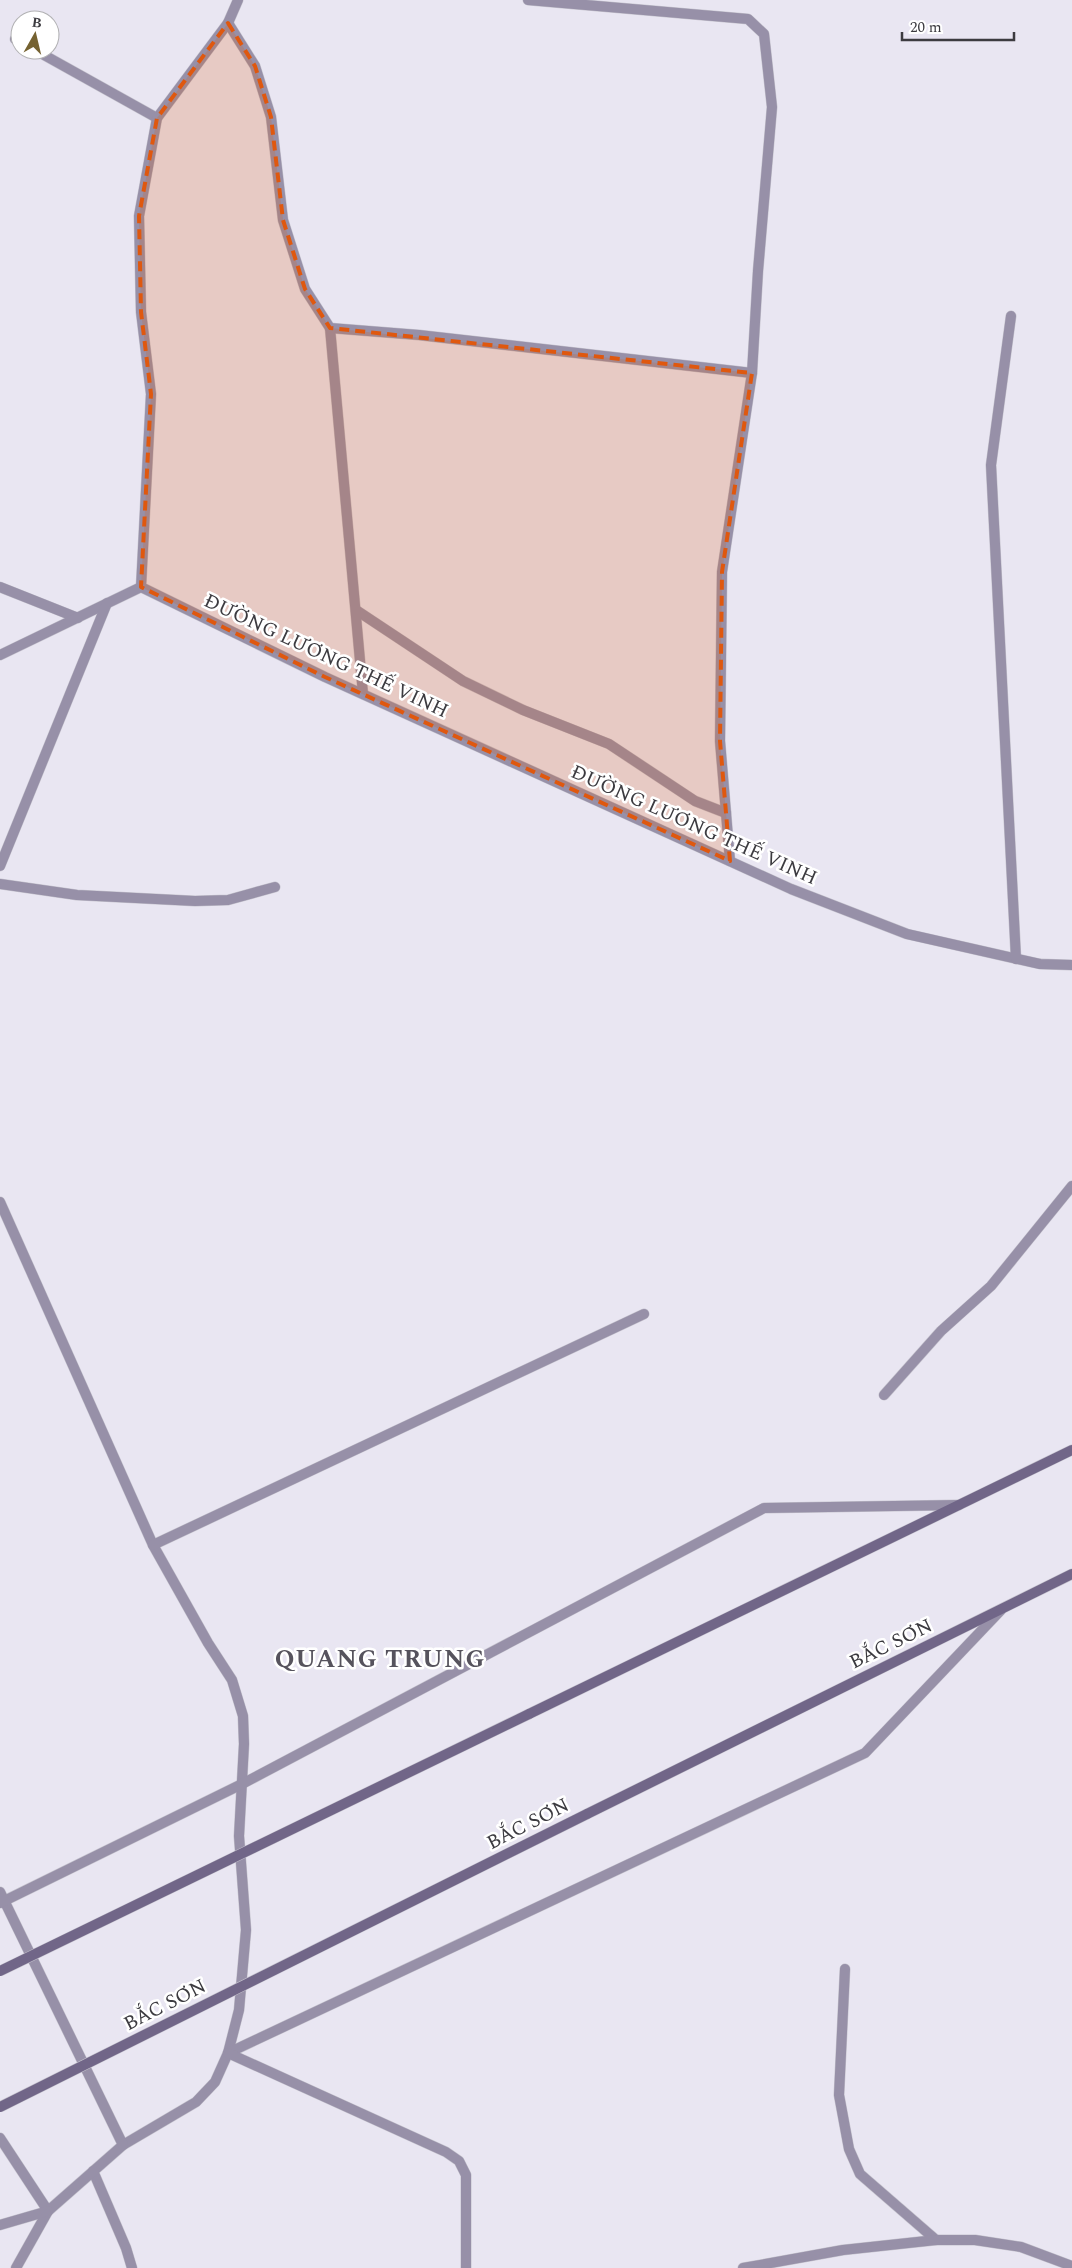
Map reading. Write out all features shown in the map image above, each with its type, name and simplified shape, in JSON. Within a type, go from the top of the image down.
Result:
[{"type":"main road","points":[[0,1971],[1072,1450]]},
{"type":"main road","name":"BẮC SƠN","points":[[0,2107],[1072,1574]]},
{"type":"street","points":[[0,655],[141,588],[151,394],[141,312],[139,216],[157,118],[228,24],[238,0]]},
{"type":"street","points":[[528,0],[748,19],[764,34],[772,107],[758,271],[752,373],[722,572],[720,741],[730,861]]},
{"type":"street","points":[[228,24],[255,66],[271,117],[283,220],[305,288],[330,328],[364,694]]},
{"type":"street","points":[[53,60],[157,118]]},
{"type":"street","points":[[1011,316],[992,465],[1016,959]]},
{"type":"street","points":[[330,328],[419,335],[752,373]]},
{"type":"street","points":[[0,587],[78,618]]},
{"type":"street","name":"ĐƯỜNG LƯƠNG THẾ VINH","points":[[141,588],[364,694],[791,889],[907,934],[1040,964],[1072,966]]},
{"type":"street","points":[[0,866],[107,603]]},
{"type":"street","points":[[356,610],[463,681],[523,710],[609,744],[695,801],[726,813]]},
{"type":"street","points":[[0,884],[78,896],[195,901],[228,900],[275,887]]},
{"type":"street","points":[[884,1395],[941,1331],[991,1286],[1072,1186]]},
{"type":"street","points":[[0,1202],[154,1545],[208,1643],[232,1680],[243,1716],[244,1744],[239,1836],[246,1930],[239,2010],[228,2053],[215,2082],[196,2102],[122,2145],[48,2211],[16,2268]]},
{"type":"street","points":[[154,1545],[644,1314]]},
{"type":"street","points":[[122,2145],[1,1898],[242,1784],[764,1508],[958,1505]]},
{"type":"street","points":[[228,2053],[865,1753],[1001,1609]]},
{"type":"street","points":[[845,1968],[839,2094],[849,2149],[860,2174],[936,2240]]},
{"type":"street","points":[[228,2053],[446,2152],[459,2161],[466,2175],[466,2268]]},
{"type":"street","points":[[0,2138],[48,2211]]},
{"type":"street","points":[[93,2171],[126,2248],[132,2268]]},
{"type":"street","points":[[0,2226],[48,2211]]},
{"type":"street","points":[[744,2268],[843,2250],[936,2240],[975,2240],[1021,2247],[1072,2266]]},
{"type":"highlighted area","points":[[228,23],[255,66],[271,117],[283,220],[305,289],[330,328],[752,373],[722,572],[720,741],[730,861],[325,677],[141,587],[151,394],[141,312],[139,216],[157,118]]},
{"type":"district","name":"QUANG TRUNG","points":[[380,1660]]}]
